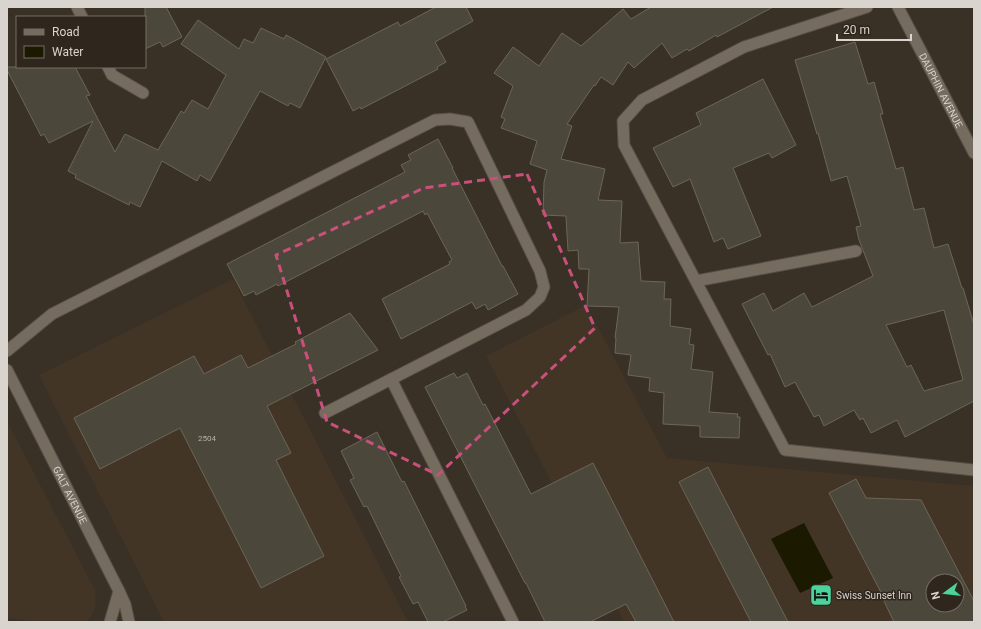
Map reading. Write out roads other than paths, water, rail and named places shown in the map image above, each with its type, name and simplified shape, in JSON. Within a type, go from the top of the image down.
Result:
[{"type":"street","points":[[77,7],[82,16]]},
{"type":"street","points":[[867,7],[744,47],[642,100],[623,121],[624,145],[785,450],[974,470]]},
{"type":"street","name":"DAUPHIN AVENUE","points":[[898,7],[974,153]]},
{"type":"street","points":[[108,68],[112,75],[143,93]]},
{"type":"street","points":[[7,351],[52,314],[435,120],[468,122],[540,271],[544,287],[540,297],[526,310],[325,413]]},
{"type":"street","points":[[696,281],[856,251]]},
{"type":"street","name":"GALT AVENUE","points":[[7,370],[119,591],[125,604],[129,622]]},
{"type":"street","points":[[391,379],[513,622]]},
{"type":"street","points":[[110,622],[119,591]]},
{"type":"water","points":[[804,523],[833,578],[800,593],[771,539]]},
{"type":"place","name":"Swiss Sunset Inn","points":[[821,595]]}]
